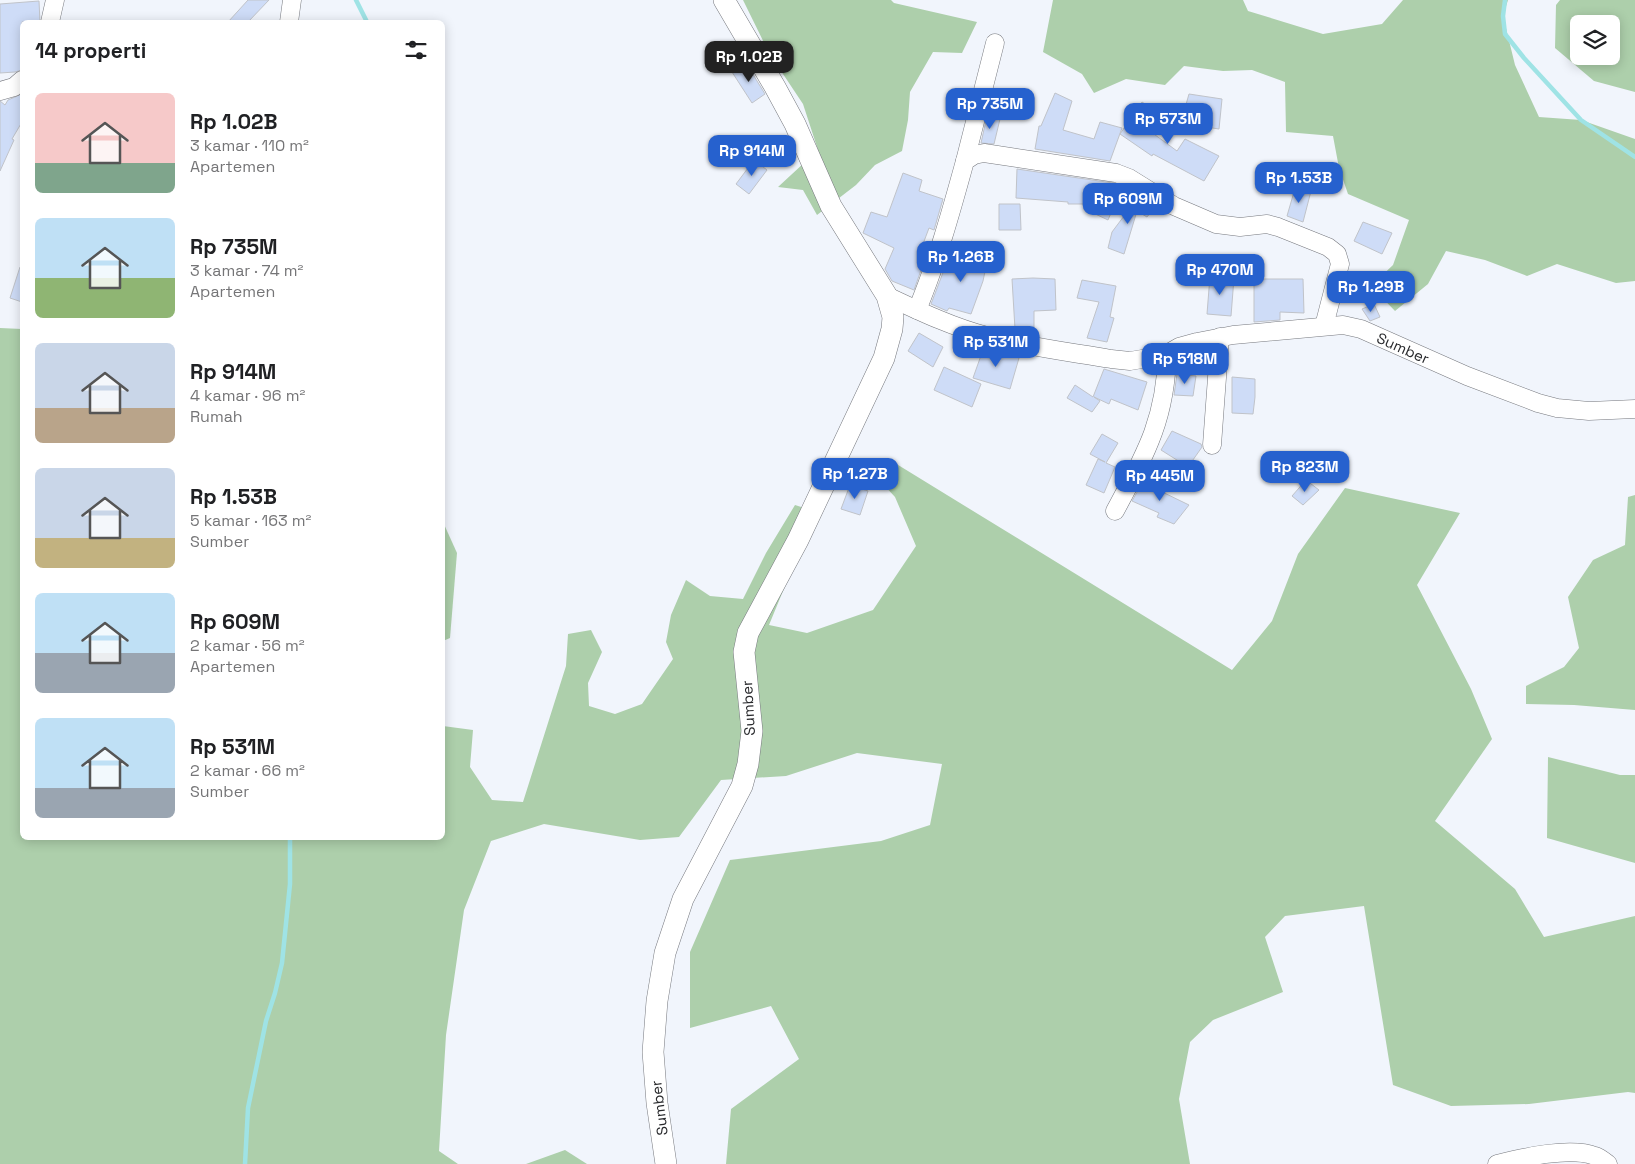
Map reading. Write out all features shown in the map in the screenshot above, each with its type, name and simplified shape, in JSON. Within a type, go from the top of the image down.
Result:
[{"type":"street","points":[[50,20],[55,0]]},
{"type":"street","points":[[289,20],[292,0]]},
{"type":"street","name":"Sumber","points":[[666,1164],[657,1104],[653,1052],[657,1000],[666,953],[688,886],[742,786],[746,770],[752,731],[744,652],[748,633],[798,540],[884,358],[892,329],[893,317],[887,296],[831,206],[795,124],[776,87],[724,0]]},
{"type":"street","points":[[917,310],[932,274],[946,231],[995,42]]},
{"type":"street","points":[[0,91],[20,82]]},
{"type":"street","points":[[965,161],[974,155],[984,153],[1102,170],[1129,178],[1174,206],[1216,224],[1240,227],[1267,224],[1278,226],[1328,247],[1337,254],[1340,264],[1324,326]]},
{"type":"street","name":"Sumber","points":[[887,296],[962,328],[1010,341],[1111,360],[1130,361],[1167,354],[1179,347],[1220,337],[1343,325],[1362,329],[1467,376],[1557,408],[1603,411],[1635,409]]},
{"type":"street","points":[[1212,445],[1220,337]]},
{"type":"street","points":[[1116,511],[1150,443],[1159,418],[1164,396],[1167,354]]},
{"type":"street","points":[[1506,1163],[1526,1157],[1573,1152],[1595,1156],[1608,1164]]},
{"type":"green space","points":[[743,0],[891,0],[894,3],[977,22],[962,53],[933,52],[910,92],[908,120],[902,151],[875,165],[856,185],[817,215],[803,190],[778,187],[818,150],[803,104],[769,53]]},
{"type":"green space","points":[[1053,0],[1243,0],[1248,11],[1323,34],[1382,24],[1403,0],[1508,0],[1503,16],[1515,65],[1539,117],[1581,120],[1635,139],[1635,281],[1616,283],[1557,264],[1527,276],[1485,260],[1446,251],[1428,284],[1395,311],[1371,286],[1393,265],[1409,220],[1348,194],[1339,168],[1333,136],[1286,132],[1285,82],[1252,70],[1223,71],[1184,66],[1165,85],[1126,79],[1094,93],[1082,74],[1043,52]]},
{"type":"green space","points":[[1560,0],[1635,0],[1635,92],[1594,81],[1575,65],[1620,65],[1620,15],[1570,15],[1570,61],[1555,48],[1556,5]]},
{"type":"green space","points":[[0,328],[20,329],[20,840],[445,840],[445,726],[473,730],[470,767],[492,800],[523,802],[566,666],[568,634],[591,630],[602,652],[588,683],[589,706],[615,714],[642,704],[673,659],[666,642],[671,615],[686,580],[710,596],[743,599],[766,553],[795,505],[820,513],[769,625],[807,633],[873,610],[916,546],[895,497],[869,469],[890,460],[1232,670],[1272,621],[1298,554],[1345,488],[1460,513],[1417,585],[1471,689],[1492,739],[1435,821],[1515,889],[1544,937],[1635,916],[1635,1093],[1628,1092],[1529,1104],[1451,1106],[1393,1085],[1364,906],[1285,916],[1265,937],[1283,992],[1213,1020],[1190,1042],[1179,1099],[1190,1164],[726,1164],[731,1109],[799,1059],[771,1006],[690,1028],[690,952],[730,860],[881,841],[930,825],[942,764],[857,753],[786,776],[721,780],[679,837],[640,840],[544,824],[491,841],[464,910],[446,1035],[439,1151],[458,1164],[0,1164]]},
{"type":"green space","points":[[1635,495],[1635,710],[1574,705],[1526,704],[1526,686],[1564,667],[1579,648],[1568,597],[1593,560],[1625,545],[1628,497]]},
{"type":"green space","points":[[445,526],[457,553],[450,638],[445,640]]},
{"type":"green space","points":[[1548,757],[1620,775],[1635,775],[1635,863],[1547,838]]},
{"type":"green space","points":[[565,1150],[587,1164],[526,1164]]},
{"type":"building","points":[[248,0],[269,0],[250,20],[230,20]]},
{"type":"building","points":[[39,1],[40,20],[20,20],[20,71],[15,72],[0,73],[0,4]]},
{"type":"building","points":[[746,63],[765,94],[752,103],[732,72]]},
{"type":"building","points":[[1055,93],[1072,101],[1063,130],[1094,139],[1100,122],[1122,128],[1110,161],[1035,149],[1039,126],[1041,126]]},
{"type":"building","points":[[1189,94],[1222,99],[1219,129],[1186,124],[1185,108]]},
{"type":"building","points":[[20,95],[20,125],[12,139],[14,140],[0,171],[0,101],[5,105],[8,100]]},
{"type":"building","points":[[1142,102],[1171,122],[1141,118],[1151,123],[1147,129],[1177,151],[1185,139],[1219,156],[1204,181],[1153,154],[1152,156],[1120,134]]},
{"type":"building","points":[[987,116],[1000,119],[994,144],[981,143]]},
{"type":"building","points":[[754,160],[767,170],[749,194],[736,184]]},
{"type":"building","points":[[1017,169],[1113,183],[1122,187],[1108,220],[1089,211],[1092,204],[1068,204],[1068,202],[1016,198]]},
{"type":"building","points":[[903,173],[922,180],[919,191],[943,199],[934,230],[929,228],[920,252],[926,256],[914,290],[892,281],[885,269],[894,248],[863,233],[871,212],[887,217]]},
{"type":"building","points":[[1296,185],[1311,191],[1303,222],[1287,216]]},
{"type":"building","points":[[1139,196],[1155,207],[1147,217],[1137,211],[1124,254],[1108,248],[1112,232]]},
{"type":"building","points":[[999,204],[1020,204],[1021,230],[999,230]]},
{"type":"building","points":[[1363,222],[1392,233],[1382,254],[1354,241]]},
{"type":"building","points":[[958,251],[988,257],[983,281],[971,314],[949,308],[947,311],[931,304],[944,270],[951,272]]},
{"type":"building","points":[[20,267],[20,301],[10,298]]},
{"type":"building","points":[[1210,276],[1234,278],[1231,316],[1207,314]]},
{"type":"building","points":[[1012,279],[1055,279],[1056,310],[1034,311],[1034,328],[1015,329]]},
{"type":"building","points":[[1303,279],[1304,313],[1280,312],[1280,320],[1254,322],[1254,280]]},
{"type":"building","points":[[1082,280],[1116,286],[1110,317],[1114,318],[1107,342],[1087,338],[1099,302],[1077,298]]},
{"type":"building","points":[[1374,304],[1380,317],[1370,321],[1362,309]]},
{"type":"building","points":[[919,333],[943,347],[933,367],[908,351]]},
{"type":"building","points":[[984,347],[1019,358],[1010,389],[973,378]]},
{"type":"building","points":[[944,367],[981,384],[972,407],[934,390]]},
{"type":"building","points":[[1104,369],[1147,382],[1138,410],[1111,399],[1109,404],[1094,397],[1100,401],[1092,412],[1067,398],[1075,385],[1093,397]]},
{"type":"building","points":[[1177,374],[1196,376],[1193,396],[1174,395]]},
{"type":"building","points":[[1232,377],[1255,379],[1253,414],[1232,413]]},
{"type":"building","points":[[1172,431],[1201,444],[1202,447],[1188,467],[1161,450]]},
{"type":"building","points":[[1102,434],[1118,443],[1106,463],[1115,467],[1104,493],[1086,485],[1098,459],[1105,462],[1090,454]]},
{"type":"building","points":[[1144,480],[1156,484],[1154,488],[1189,505],[1174,524],[1157,517],[1159,513],[1132,501]]},
{"type":"building","points":[[1306,480],[1319,490],[1303,505],[1292,496]]},
{"type":"building","points":[[850,485],[868,491],[860,515],[841,509]]},
{"type":"waterway","points":[[356,0],[366,20]]},
{"type":"waterway","points":[[1505,0],[1503,16],[1505,34],[1524,58],[1581,120],[1635,157]]},
{"type":"waterway","points":[[245,1164],[248,1108],[266,1021],[282,963],[290,884],[290,840]]}]
